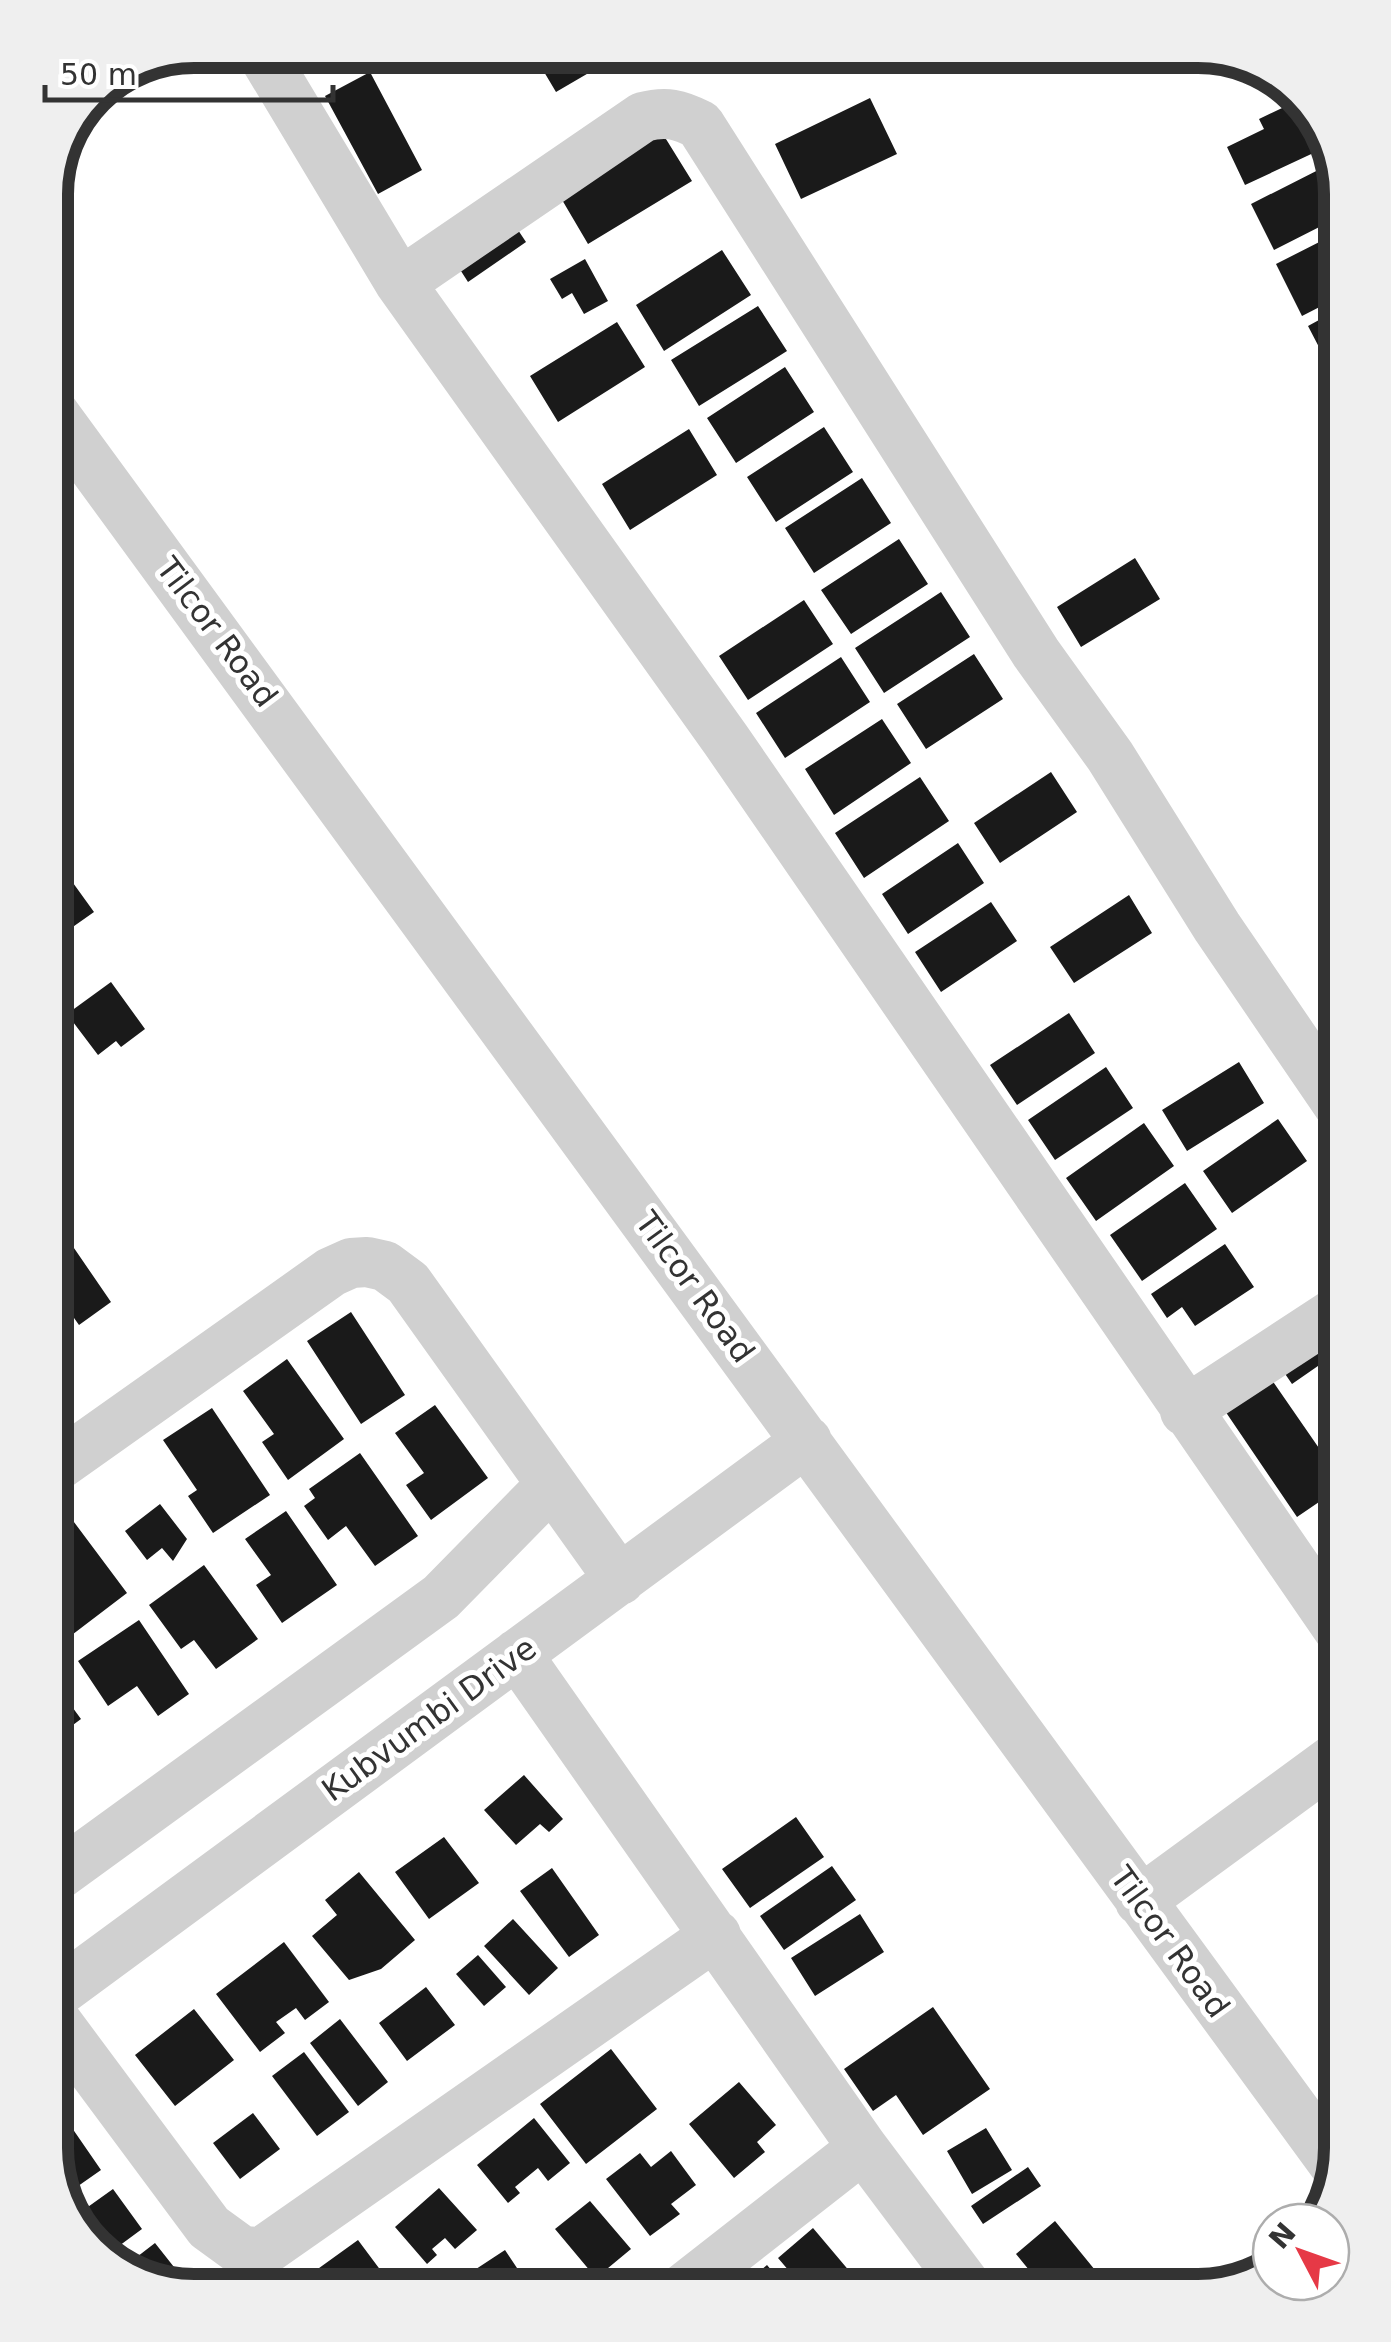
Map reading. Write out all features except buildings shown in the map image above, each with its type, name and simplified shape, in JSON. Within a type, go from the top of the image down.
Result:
[{"type":"street","points":[[271,68],[400,283],[726,740],[1324,1610]]},
{"type":"street","points":[[400,283],[643,117],[662,112],[700,125],[1036,653],[1110,756],[1324,1083]]},
{"type":"street","name":"Tilcor Road","points":[[68,433],[1324,2150]]},
{"type":"street","points":[[68,1457],[296,1294],[351,1262],[368,1262],[385,1266],[408,1283],[620,1580]]},
{"type":"street","points":[[1185,1411],[1324,1320]]},
{"type":"street","name":"Kubvumbi Drive","points":[[68,1985],[807,1441]]},
{"type":"street","points":[[68,1869],[441,1597],[550,1486]]},
{"type":"street","points":[[517,1654],[863,2148],[958,2274]]},
{"type":"street","points":[[1140,1901],[1324,1766]]},
{"type":"street","points":[[68,2038],[209,2227],[242,2252],[262,2252],[716,1935]]},
{"type":"street","points":[[701,2274],[863,2148]]}]
